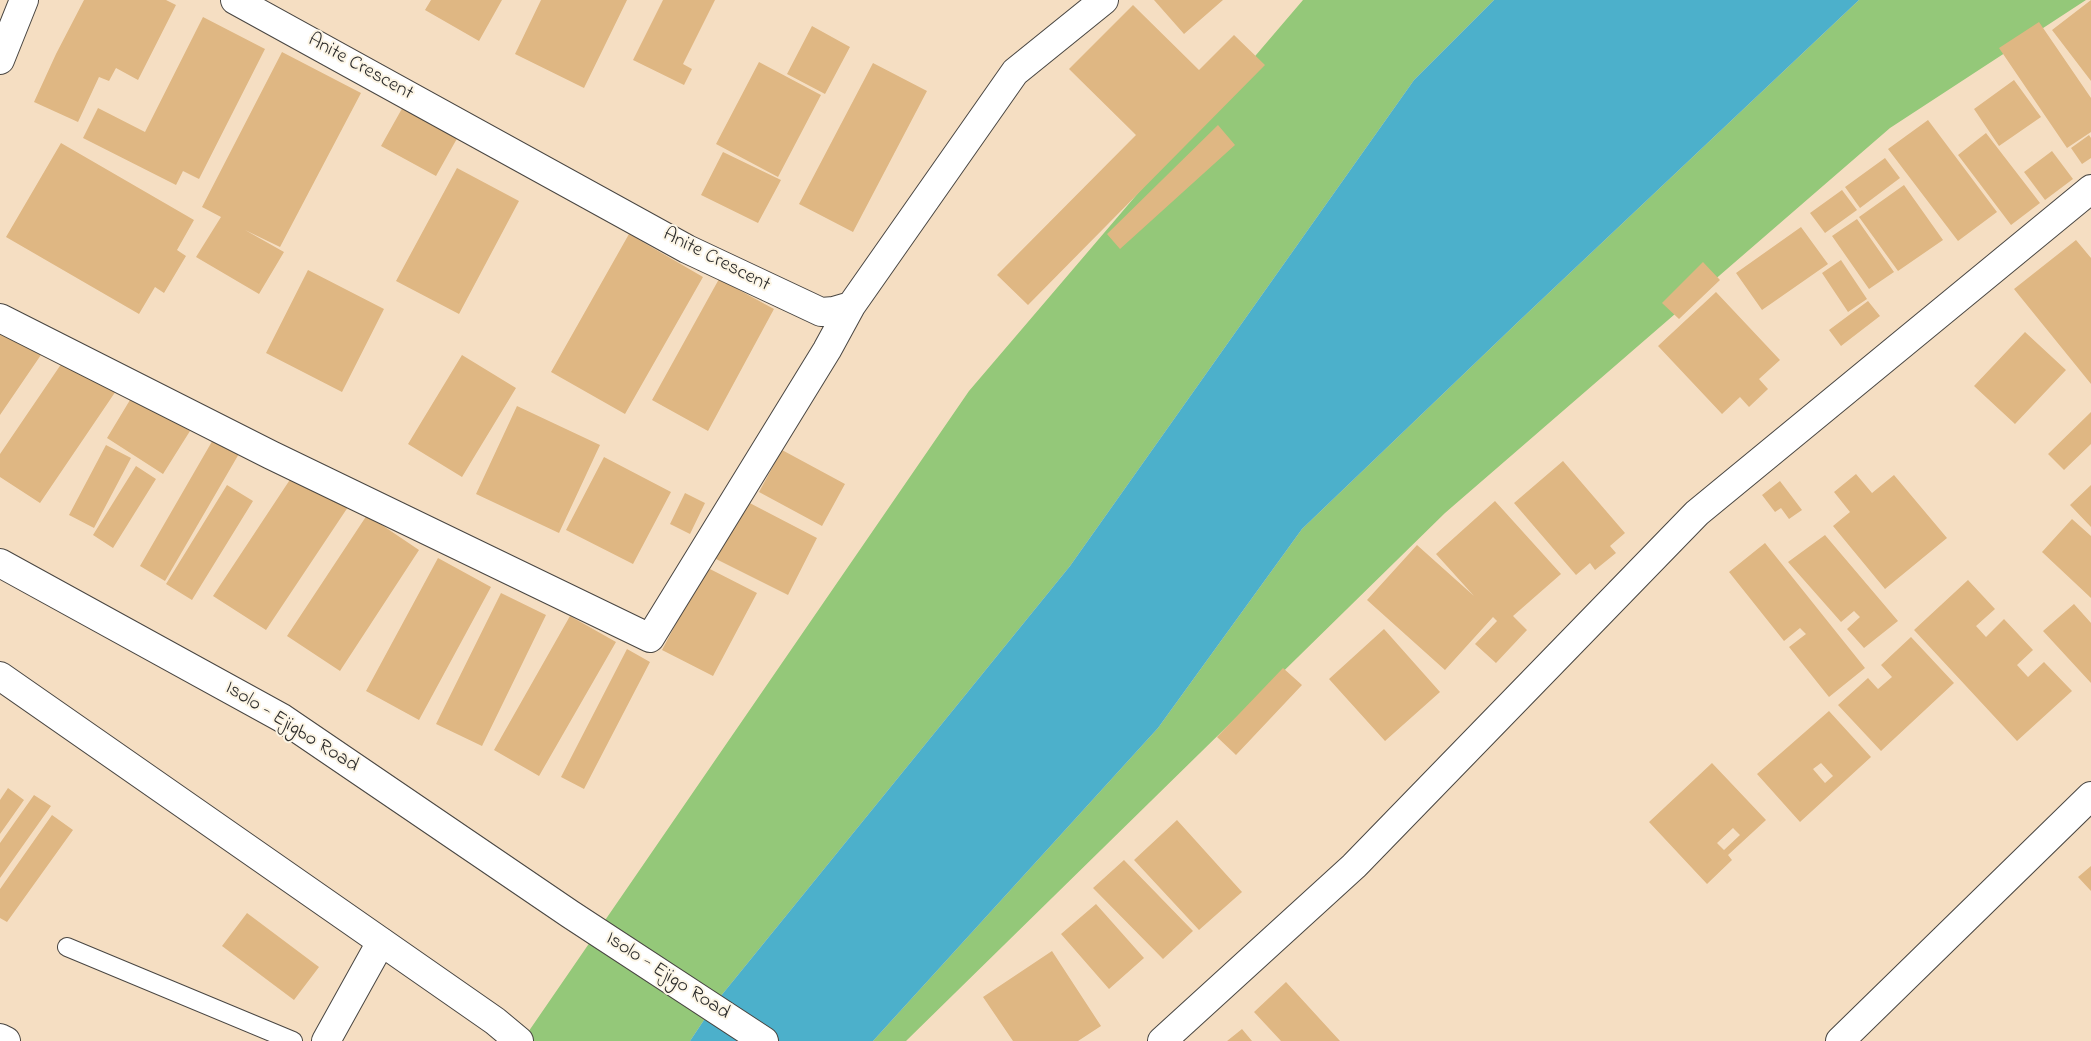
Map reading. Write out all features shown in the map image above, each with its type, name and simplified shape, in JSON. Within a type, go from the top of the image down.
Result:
[{"type":"street","points":[[0,60],[24,0]]},
{"type":"street","name":"Anite Crescent","points":[[236,0],[687,248],[821,312],[834,311],[851,306]]},
{"type":"street","points":[[0,318],[271,456],[650,638],[827,350],[851,306],[1015,72],[1104,0]]},
{"type":"street","points":[[1162,1041],[1354,866],[1697,513],[2086,202]]},
{"type":"street","name":"Isolo - Ejigbo Road","points":[[0,563],[282,718],[570,914]]},
{"type":"street","points":[[0,676],[495,1022],[519,1041]]},
{"type":"street","points":[[1840,1041],[2091,796]]},
{"type":"street","name":"Isolo - Ejigo Road","points":[[570,914],[764,1041]]},
{"type":"street","points":[[326,1041],[381,942]]},
{"type":"street","points":[[0,1038],[6,1041]]},
{"type":"lane","points":[[67,947],[293,1041]]},
{"type":"green space","points":[[1303,0],[1494,0],[1414,80],[1070,566],[716,1002],[690,1041],[522,1041],[969,391]]},
{"type":"green space","points":[[1859,0],[2086,0],[1890,128],[1445,513],[906,1041],[873,1041],[1158,728],[1302,529]]},
{"type":"water","points":[[1494,0],[1859,0],[1302,529],[1158,728],[873,1041],[690,1041],[716,1002],[1070,566],[1414,80]]},
{"type":"building","points":[[84,0],[166,0],[176,5],[138,80],[116,68],[109,81],[99,77],[78,122],[34,102]]},
{"type":"building","points":[[431,0],[502,0],[479,41],[425,10]]},
{"type":"building","points":[[541,0],[627,0],[584,88],[515,54]]},
{"type":"building","points":[[663,0],[715,0],[683,64],[692,69],[684,85],[633,60]]},
{"type":"building","points":[[1154,0],[1223,0],[1184,34]]},
{"type":"building","points":[[2091,0],[2091,81],[2052,30]]},
{"type":"building","points":[[1133,5],[1199,70],[1234,35],[1265,65],[1028,305],[997,275],[1136,135],[1069,69]]},
{"type":"building","points":[[203,17],[265,49],[199,179],[183,171],[176,185],[83,138],[98,108],[145,132]]},
{"type":"building","points":[[2039,22],[2091,98],[2091,132],[2067,148],[1999,48]]},
{"type":"building","points":[[812,26],[850,47],[825,94],[787,74]]},
{"type":"building","points":[[282,52],[361,93],[280,247],[245,230],[284,252],[259,294],[196,257],[221,217],[202,207]]},
{"type":"building","points":[[759,62],[821,95],[778,177],[716,144]]},
{"type":"building","points":[[873,63],[927,91],[853,232],[799,204]]},
{"type":"building","points":[[2014,80],[2041,117],[1999,146],[1974,109]]},
{"type":"building","points":[[404,105],[459,135],[436,176],[381,146]]},
{"type":"building","points":[[1928,120],[1997,212],[1958,241],[1888,149]]},
{"type":"building","points":[[1218,125],[1235,145],[1120,249],[1107,234]]},
{"type":"building","points":[[1986,133],[2040,203],[2011,225],[1958,155]]},
{"type":"building","points":[[2089,135],[2091,138],[2091,158],[2082,164],[2071,148]]},
{"type":"building","points":[[61,143],[194,220],[177,250],[186,256],[164,293],[155,287],[139,314],[6,237]]},
{"type":"building","points":[[2052,151],[2073,179],[2045,200],[2024,172]]},
{"type":"building","points":[[723,152],[781,180],[758,223],[701,195]]},
{"type":"building","points":[[1885,158],[1900,178],[1860,208],[1845,187]]},
{"type":"building","points":[[457,168],[519,201],[459,314],[396,281]]},
{"type":"building","points":[[1904,185],[1943,240],[1898,271],[1859,217]]},
{"type":"building","points":[[1842,190],[1857,210],[1825,233],[1810,213]]},
{"type":"building","points":[[1857,219],[1894,272],[1869,289],[1832,236]]},
{"type":"building","points":[[1801,227],[1828,264],[1762,310],[1736,273]]},
{"type":"building","points":[[629,234],[703,277],[625,414],[551,372]]},
{"type":"building","points":[[2076,240],[2091,258],[2091,384],[2014,289]]},
{"type":"building","points":[[1841,260],[1867,299],[1848,312],[1822,273]]},
{"type":"building","points":[[1703,262],[1720,280],[1679,319],[1662,303]]},
{"type":"building","points":[[308,270],[384,309],[342,392],[266,353]]},
{"type":"building","points":[[719,279],[774,309],[708,431],[652,400]]},
{"type":"building","points":[[1716,292],[1780,360],[1759,379],[1768,389],[1749,407],[1740,397],[1722,414],[1658,346]]},
{"type":"building","points":[[1868,301],[1880,316],[1841,346],[1829,330]]},
{"type":"building","points":[[0,319],[45,349],[0,415]]},
{"type":"building","points":[[2025,332],[2066,370],[2015,424],[1974,386]]},
{"type":"building","points":[[68,354],[118,388],[40,503],[0,477],[0,454]]},
{"type":"building","points":[[462,355],[516,388],[462,477],[408,444]]},
{"type":"building","points":[[133,395],[190,431],[163,474],[107,438]]},
{"type":"building","points":[[517,406],[600,445],[559,533],[476,494]]},
{"type":"building","points":[[2091,412],[2091,444],[2064,470],[2048,454]]},
{"type":"building","points":[[214,438],[240,452],[165,581],[140,566]]},
{"type":"building","points":[[106,445],[131,458],[94,528],[69,515]]},
{"type":"building","points":[[782,450],[845,484],[822,526],[759,492]]},
{"type":"building","points":[[604,457],[671,492],[633,564],[566,530]]},
{"type":"building","points":[[1563,461],[1625,533],[1610,546],[1616,553],[1595,570],[1590,563],[1576,575],[1514,503]]},
{"type":"building","points":[[136,466],[156,479],[113,548],[93,535]]},
{"type":"building","points":[[297,469],[350,504],[266,630],[213,596]]},
{"type":"building","points":[[1856,474],[1872,493],[1894,475],[1947,538],[1885,589],[1833,526],[1850,512],[1834,492]]},
{"type":"building","points":[[1780,481],[1802,510],[1789,519],[1781,508],[1775,512],[1762,495]]},
{"type":"building","points":[[227,485],[253,501],[192,600],[166,584]]},
{"type":"building","points":[[2091,485],[2091,527],[2070,505]]},
{"type":"building","points":[[685,493],[705,503],[690,534],[670,524]]},
{"type":"building","points":[[742,499],[817,538],[788,595],[712,557]]},
{"type":"building","points":[[1495,501],[1561,574],[1513,616],[1527,630],[1496,663],[1475,644],[1497,621],[1493,617],[1445,670],[1367,600],[1417,545],[1474,596],[1436,554]]},
{"type":"building","points":[[367,515],[419,550],[340,671],[287,636]]},
{"type":"building","points":[[2072,519],[2091,536],[2091,598],[2042,552]]},
{"type":"building","points":[[1825,535],[1898,621],[1864,648],[1847,629],[1860,617],[1854,611],[1841,622],[1788,562]]},
{"type":"building","points":[[1765,543],[1865,668],[1829,697],[1789,647],[1806,634],[1800,628],[1784,641],[1729,572]]},
{"type":"building","points":[[438,558],[491,587],[419,720],[366,691]]},
{"type":"building","points":[[706,567],[757,593],[713,676],[662,650]]},
{"type":"building","points":[[1968,580],[1995,609],[1976,626],[1986,637],[2004,619],[2033,650],[2017,665],[2028,677],[2044,662],[2072,691],[2017,741],[1914,630]]},
{"type":"building","points":[[501,593],[546,615],[482,746],[436,724]]},
{"type":"building","points":[[2074,604],[2091,623],[2091,683],[2043,631]]},
{"type":"building","points":[[570,616],[616,642],[539,776],[494,750]]},
{"type":"building","points":[[1384,629],[1440,692],[1385,741],[1329,679]]},
{"type":"building","points":[[1911,637],[1954,683],[1881,751],[1838,705],[1868,678],[1878,689],[1892,677],[1881,665]]},
{"type":"building","points":[[627,649],[650,662],[584,789],[561,777]]},
{"type":"building","points":[[1283,668],[1302,685],[1236,755],[1217,737]]},
{"type":"building","points":[[1829,711],[1871,757],[1800,822],[1757,774]],"holes":[[[1821,763],[1833,776],[1825,783],[1813,769]]]},
{"type":"building","points":[[1712,763],[1766,820],[1728,855],[1732,860],[1707,884],[1649,822]],"holes":[[[1733,828],[1740,835],[1724,850],[1717,843]]]},
{"type":"building","points":[[8,788],[24,800],[0,834],[0,800]]},
{"type":"building","points":[[34,795],[51,806],[0,878],[0,843]]},
{"type":"building","points":[[52,815],[73,830],[7,922],[0,918],[0,889]]},
{"type":"building","points":[[1177,820],[1242,892],[1199,930],[1134,860]]},
{"type":"building","points":[[1124,860],[1193,931],[1163,959],[1093,888]]},
{"type":"building","points":[[2091,866],[2091,891],[2078,877]]},
{"type":"building","points":[[1096,904],[1144,958],[1109,989],[1061,934]]},
{"type":"building","points":[[247,913],[319,967],[294,1000],[222,946]]},
{"type":"building","points":[[1052,951],[1101,1026],[1078,1041],[1013,1041],[983,997]]},
{"type":"building","points":[[1286,982],[1340,1041],[1281,1041],[1254,1012]]},
{"type":"building","points":[[1242,1029],[1252,1041],[1227,1041]]}]
